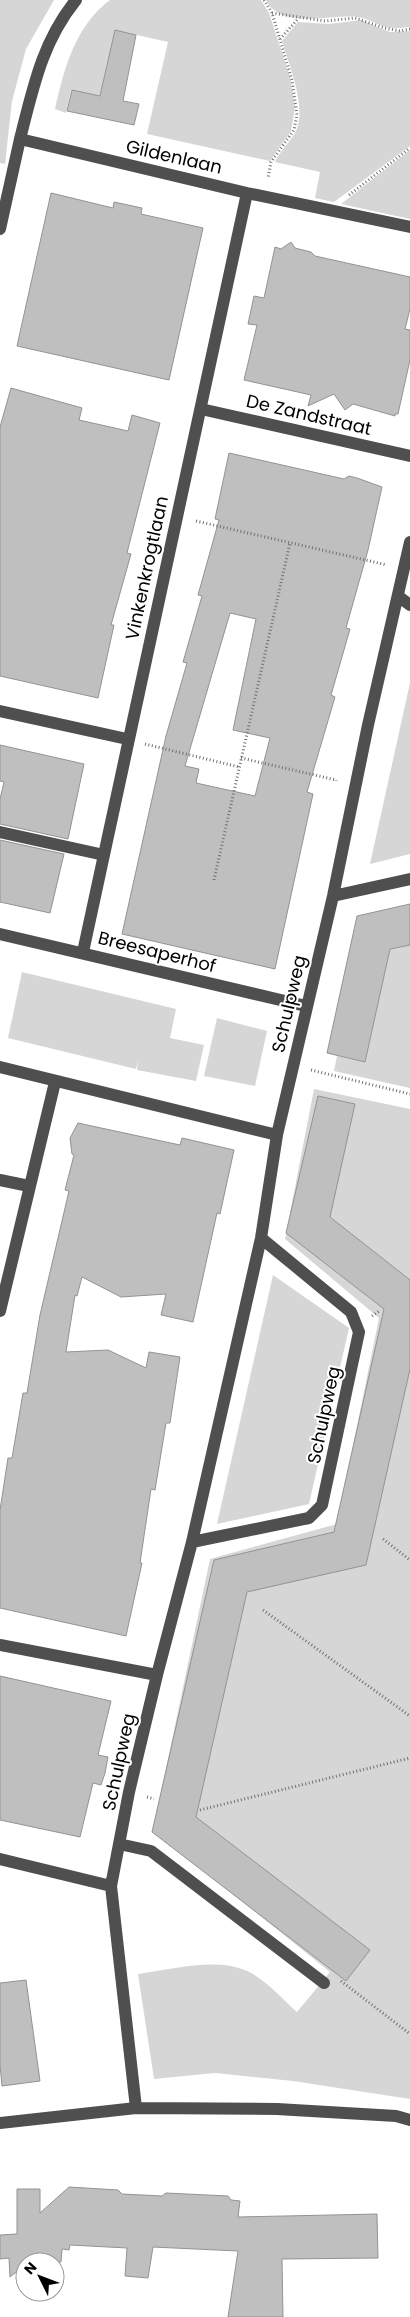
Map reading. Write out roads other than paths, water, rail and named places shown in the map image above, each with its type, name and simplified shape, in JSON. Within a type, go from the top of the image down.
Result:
[{"type":"street","points":[[0,229],[38,67],[50,40],[76,0]]},
{"type":"street","name":"Gildenlaan","points":[[20,139],[247,193],[264,195],[410,227]]},
{"type":"street","name":"Vinkenkrogtlaan","points":[[83,952],[127,739],[247,193]]},
{"type":"street","name":"De Zandstraat","points":[[201,409],[410,456]]},
{"type":"street","name":"Schulpweg","points":[[136,2108],[111,1886],[156,1675],[192,1542],[261,1238],[277,1135],[333,896],[410,542]]},
{"type":"street","points":[[398,596],[410,605]]},
{"type":"street","points":[[0,711],[127,739]]},
{"type":"street","points":[[0,832],[104,855]]},
{"type":"street","points":[[333,896],[410,879]]},
{"type":"street","name":"Breesaperhof","points":[[0,934],[306,1006]]},
{"type":"street","points":[[0,1068],[277,1135]]},
{"type":"street","points":[[0,1311],[1,1296],[56,1082]]},
{"type":"street","points":[[0,1180],[29,1186]]},
{"type":"street","name":"Schulpweg","points":[[192,1542],[309,1518],[322,1505],[359,1332],[351,1312],[261,1238]]},
{"type":"street","points":[[0,1644],[156,1675]]},
{"type":"street","points":[[119,1844],[151,1851],[324,1983]]},
{"type":"street","points":[[0,1859],[111,1886]]},
{"type":"street","points":[[0,2123],[136,2108],[277,2109],[396,2116],[410,2120]]}]
